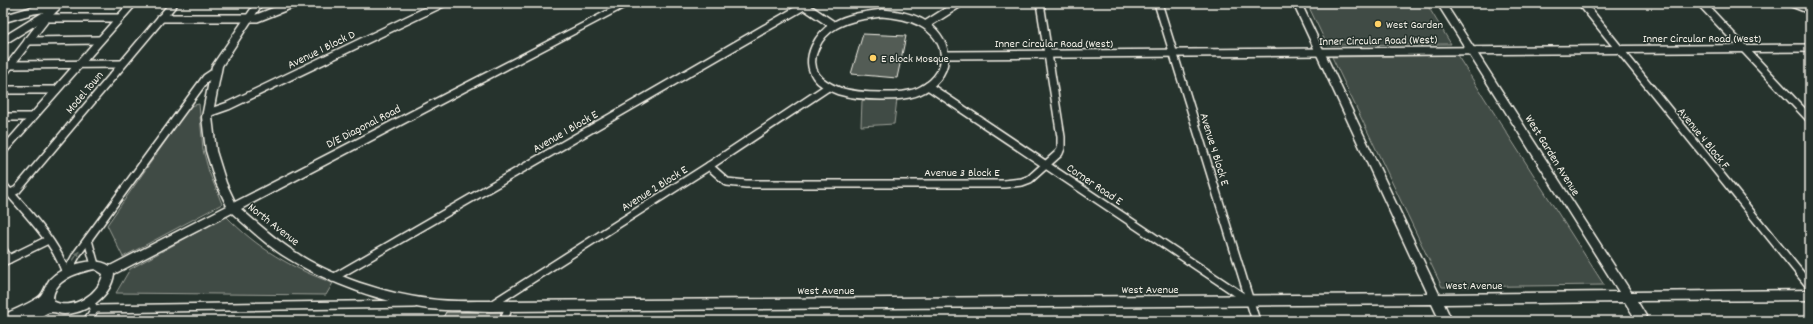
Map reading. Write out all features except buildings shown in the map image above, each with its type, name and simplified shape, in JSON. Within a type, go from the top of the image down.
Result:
[{"type":"street","points":[[3,151],[76,65],[133,3]]},
{"type":"street","name":"Model Town","points":[[11,193],[17,190],[121,64],[174,3]]},
{"type":"street","name":"North Avenue","points":[[259,3],[220,59],[215,72],[208,113],[207,124],[211,151],[221,183],[233,208],[265,236],[292,256],[333,278],[379,292],[429,304],[490,306]]},
{"type":"street","points":[[161,18],[261,17],[295,3]]},
{"type":"street","name":"Avenue 1 Block D","points":[[208,113],[228,106],[443,3]]},
{"type":"street","name":"D/E Diagonal Road","points":[[109,272],[629,3]]},
{"type":"street","points":[[927,24],[960,3]]},
{"type":"street","name":"Avenue 3 Block E","points":[[709,166],[727,182],[732,183],[1004,184],[1030,179],[1059,153],[1061,148],[1061,137],[1040,3]]},
{"type":"street","name":"Avenue 4 Block E","points":[[1158,3],[1175,53],[1256,321]]},
{"type":"street","points":[[1297,3],[1446,321]]},
{"type":"street","name":"West Garden Avenue","points":[[1441,3],[1643,321]]},
{"type":"street","name":"Avenue 4 Block F","points":[[1582,3],[1810,288]]},
{"type":"street","points":[[1701,3],[1810,119]]},
{"type":"street","points":[[1792,3],[1810,10]]},
{"type":"street","points":[[804,4],[833,25]]},
{"type":"street","name":"Avenue 1 Block E","points":[[333,278],[804,4]]},
{"type":"street","points":[[3,74],[48,15],[58,5]]},
{"type":"street","points":[[3,19],[58,5]]},
{"type":"street","points":[[882,13],[907,16],[927,24],[937,36],[946,55],[940,74],[928,86],[914,92],[882,95],[842,92],[828,87],[816,74],[812,66],[812,54],[817,40],[833,25],[857,16],[882,13]]},
{"type":"street","points":[[3,41],[48,15],[120,18]]},
{"type":"street","points":[[28,41],[99,40]]},
{"type":"street","name":"Inner Circular Road (West)","points":[[946,55],[1810,48]]},
{"type":"street","points":[[9,65],[121,64]]},
{"type":"street","points":[[66,274],[88,240],[206,78],[215,72]]},
{"type":"street","name":"Corner Road E","points":[[928,86],[1250,301]]},
{"type":"street","name":"Avenue 2 Block E","points":[[490,306],[709,166],[828,87]]},
{"type":"street","points":[[3,90],[56,90]]},
{"type":"street","points":[[3,117],[32,117]]},
{"type":"street","points":[[3,185],[48,240],[63,263],[66,274]]},
{"type":"street","points":[[3,250],[6,260],[48,240]]},
{"type":"street","points":[[88,240],[95,265]]},
{"type":"street","points":[[23,321],[49,302],[52,286],[66,274],[75,269],[95,265],[101,266],[109,272],[108,283],[92,305],[87,321]]},
{"type":"street","name":"West Avenue","points":[[490,306],[1250,301],[1436,298],[1628,298],[1810,288]]},
{"type":"street","points":[[3,321],[49,302],[63,309],[92,305],[429,304]]},
{"type":"street","points":[[504,321],[509,305]]},
{"type":"shaded area","name":"West Garden","points":[[1307,3],[1426,3],[1451,44],[1327,45]]},
{"type":"shaded area","name":"West Garden","points":[[1457,55],[1604,285],[1442,287],[1332,57]]},
{"type":"shaded area","points":[[867,98],[897,99],[894,124],[861,126],[862,101]]},
{"type":"shaded area","points":[[199,104],[203,150],[209,172],[222,204],[123,257],[107,225],[190,106]]},
{"type":"shaded area","points":[[226,216],[250,238],[275,256],[303,271],[333,283],[326,295],[116,293],[130,269]]},
{"type":"place","name":"West Garden","points":[[1378,24]]},
{"type":"place","name":"E Block Mosque","points":[[873,58]]}]
